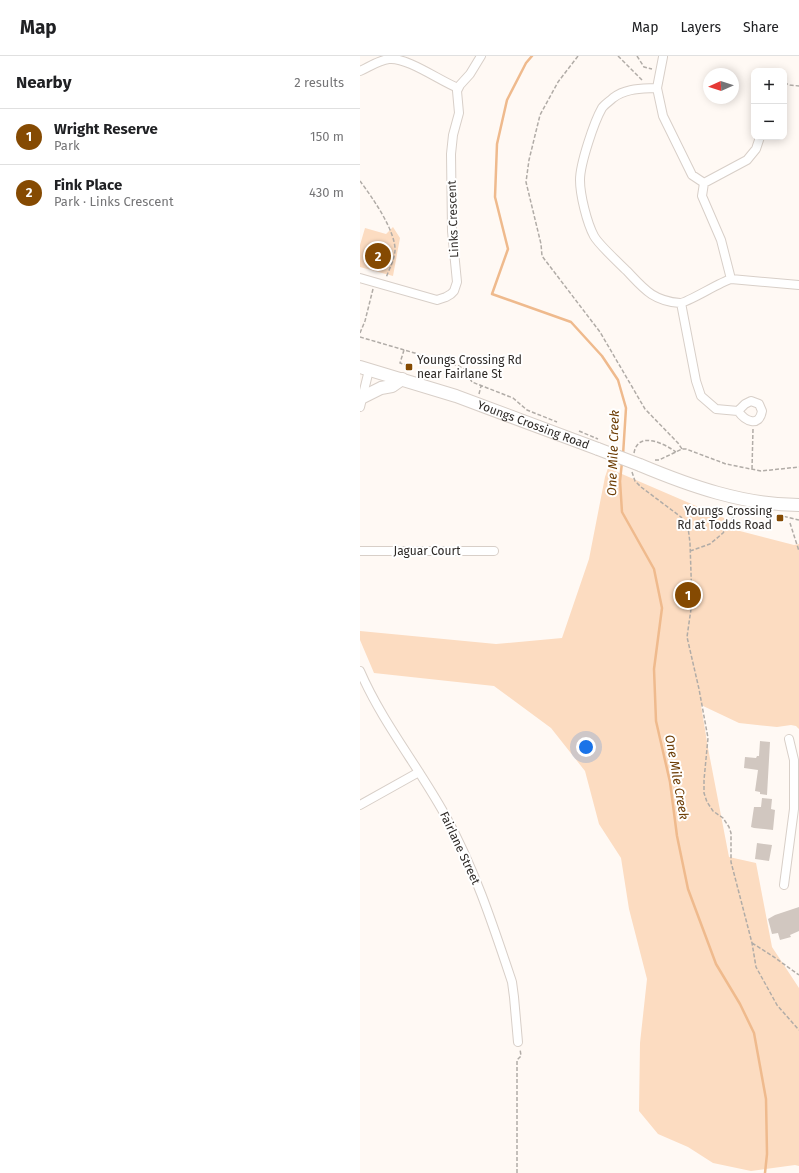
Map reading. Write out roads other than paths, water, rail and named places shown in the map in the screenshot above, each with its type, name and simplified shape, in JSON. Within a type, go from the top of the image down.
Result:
[{"type":"main road","name":"Youngs Crossing Road","points":[[365,368],[476,403],[699,487],[732,496],[786,505],[799,505]]},
{"type":"main road","points":[[361,402],[382,388],[392,386],[402,379]]},
{"type":"street","points":[[360,71],[381,61],[397,59],[458,88],[470,74],[481,56]]},
{"type":"street","points":[[663,57],[653,89],[663,116],[692,175],[704,183]]},
{"type":"street","name":"Links Crescent","points":[[360,278],[437,300],[446,297],[454,291],[457,282],[452,231],[451,154],[458,113],[458,88]]},
{"type":"street","points":[[653,89],[627,90],[614,97],[603,107],[595,122],[581,168],[580,181],[589,226],[595,238],[643,288],[654,297],[681,303],[731,279],[799,285]]},
{"type":"street","points":[[704,183],[747,160],[756,149],[759,140]]},
{"type":"street","points":[[704,183],[702,196],[721,240],[731,279]]},
{"type":"street","points":[[681,303],[696,381],[701,396],[716,409],[738,411],[749,402],[756,402],[759,404],[762,414],[753,422],[743,418],[738,411]]},
{"type":"street","points":[[361,402],[365,368]]},
{"type":"street","name":"Jaguar Court","points":[[360,551],[494,551]]},
{"type":"street","name":"Fairlane Street","points":[[360,670],[378,708],[446,816],[462,849],[481,895],[512,982],[518,1042]]},
{"type":"street","points":[[784,885],[796,810],[794,760],[789,739]]},
{"type":"street","points":[[360,805],[419,772]]},
{"type":"waterway","name":"One Mile Creek","points":[[532,56],[526,63],[507,100],[497,144],[495,197],[508,249],[492,294],[571,322],[602,356],[618,380],[626,408],[623,455]]},
{"type":"waterway","name":"One Mile Creek","points":[[622,462],[620,481],[622,512],[654,569],[662,608],[654,669],[656,721],[670,782],[677,836],[688,889],[716,964],[740,1004],[754,1033],[766,1099],[767,1154],[765,1173]]},
{"type":"place","name":"Fink Place","points":[[378,256]]},
{"type":"place","name":"Youngs Crossing Rd near Fairlane St","points":[[409,367]]},
{"type":"place","name":"Youngs Crossing Rd at Todds Road","points":[[780,518]]},
{"type":"place","name":"Wright Reserve","points":[[688,595]]}]
